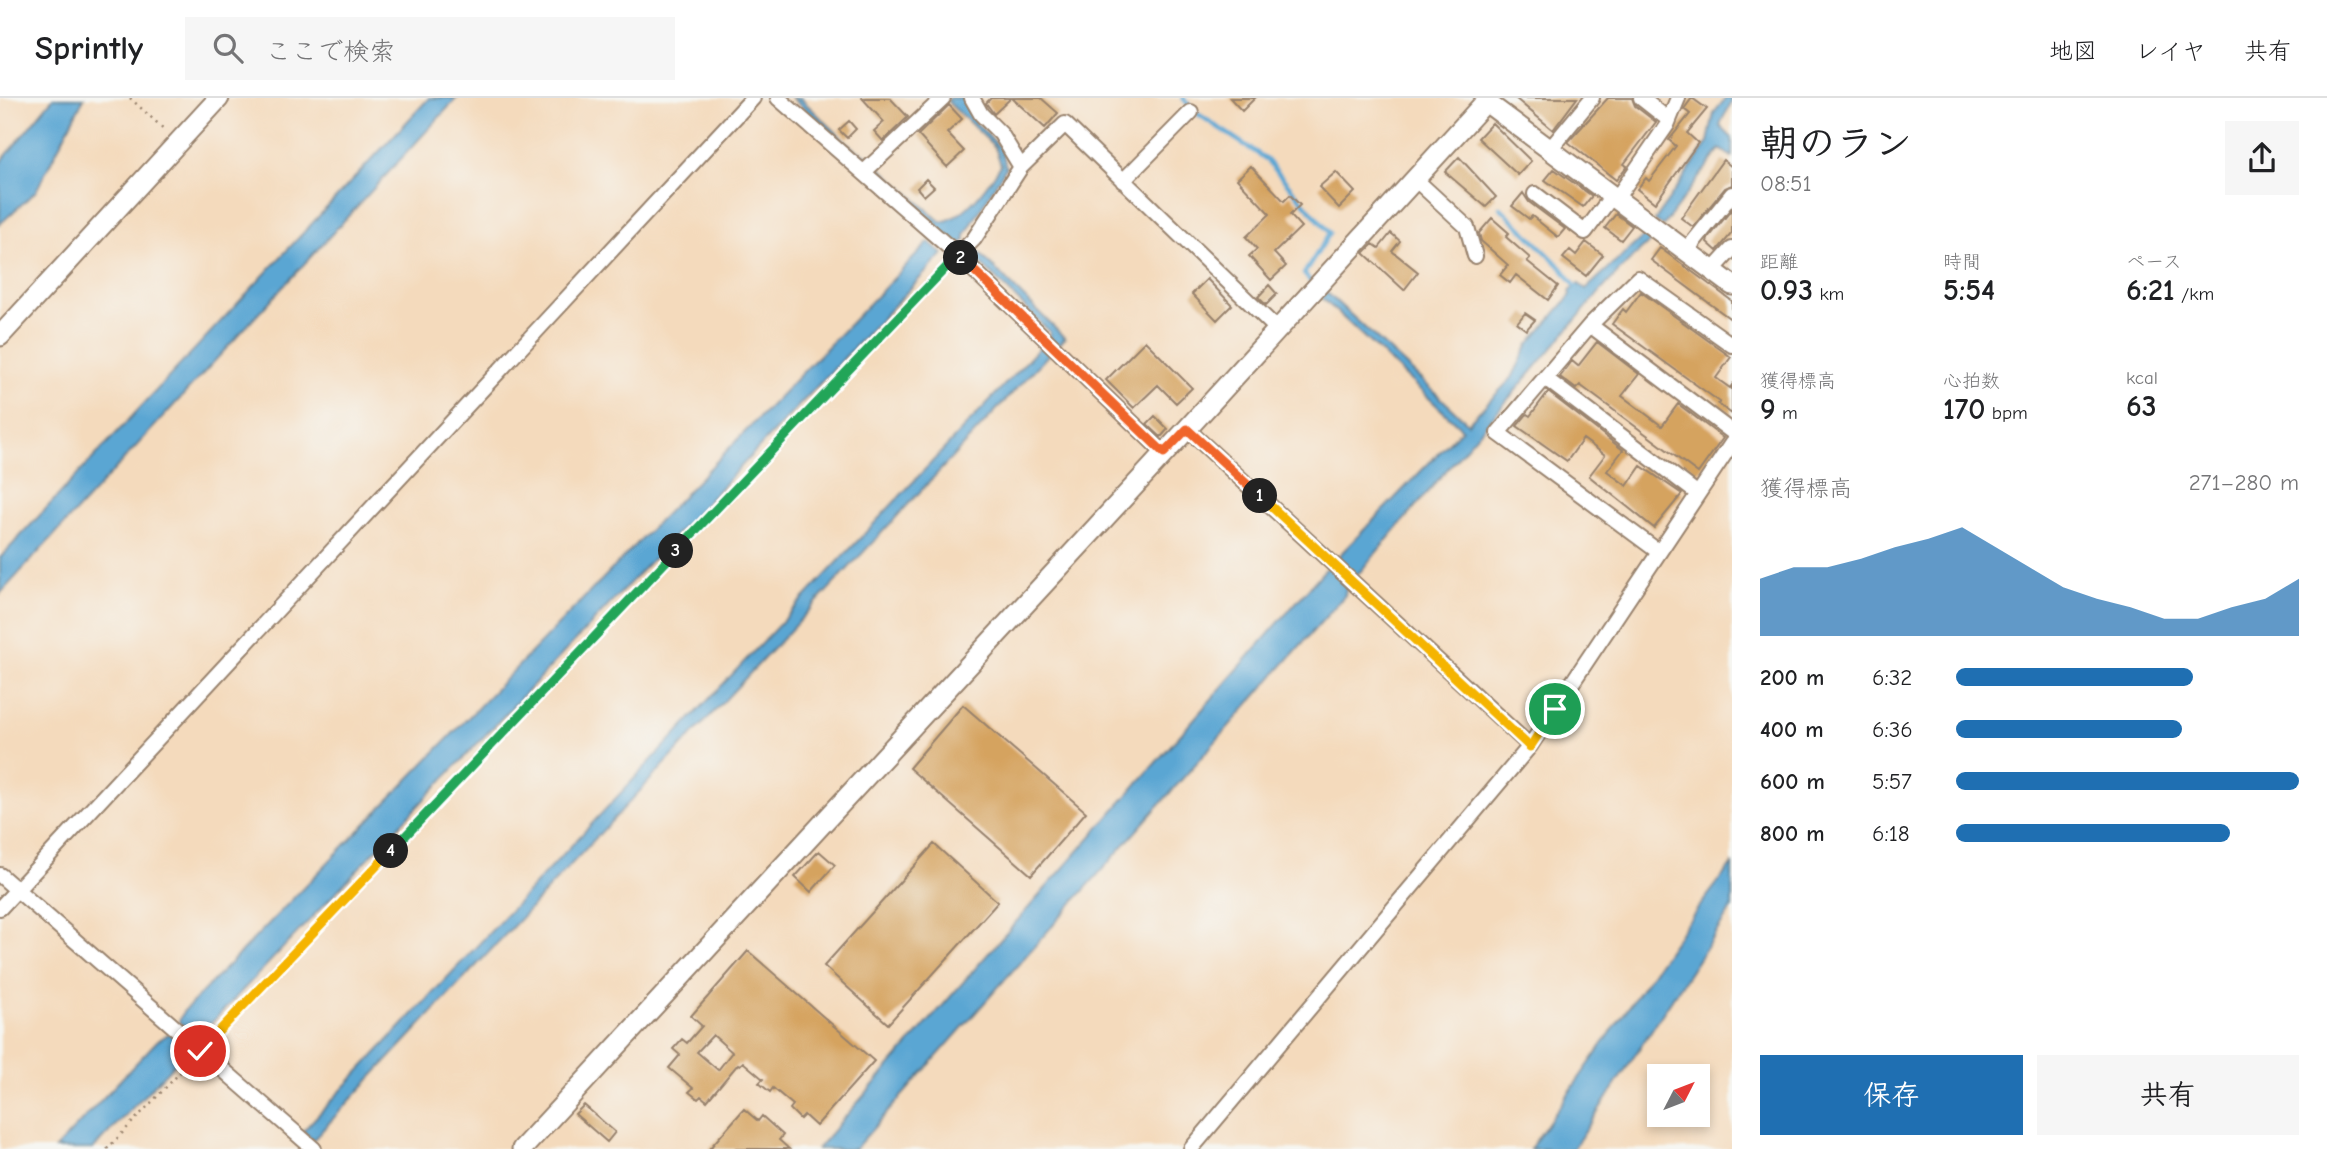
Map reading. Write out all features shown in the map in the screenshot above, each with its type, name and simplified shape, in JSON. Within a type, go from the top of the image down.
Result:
[{"type":"street","points":[[0,335],[219,98]]},
{"type":"street","points":[[0,908],[753,98]]},
{"type":"street","points":[[778,98],[958,255],[1164,453]]},
{"type":"street","points":[[864,172],[943,98]]},
{"type":"street","points":[[972,98],[981,114],[1001,134],[1021,167]]},
{"type":"street","points":[[1550,149],[1592,98]]},
{"type":"street","points":[[1641,98],[1669,120]]},
{"type":"street","points":[[1535,194],[1585,232],[1614,198],[1669,120],[1678,98]]},
{"type":"street","points":[[522,1149],[1278,330],[1485,99],[1732,285]]},
{"type":"street","points":[[1123,180],[1191,112]]},
{"type":"street","points":[[958,255],[974,239],[1021,167],[1065,124],[1278,330]]},
{"type":"street","points":[[1415,179],[1467,227],[1475,256]]},
{"type":"street","points":[[1686,251],[1732,194]]},
{"type":"street","points":[[1712,271],[1732,249]]},
{"type":"street","points":[[1659,552],[1498,433],[1590,325],[1638,278],[1732,345]]},
{"type":"street","points":[[1590,325],[1732,432]]},
{"type":"street","points":[[1545,379],[1698,494]]},
{"type":"street","points":[[1187,429],[1530,747]]},
{"type":"street","points":[[1191,1149],[1530,747],[1732,443]]},
{"type":"street","points":[[0,875],[314,1149]]},
{"type":"path","points":[[130,98],[178,142]]},
{"type":"path","points":[[107,1149],[958,255]]},
{"type":"water","points":[[53,98],[84,98],[36,191],[0,224],[0,163]]},
{"type":"water","points":[[429,98],[457,98],[0,594],[0,558]]},
{"type":"water","points":[[792,98],[800,98],[854,149],[869,156],[865,159],[852,153]]},
{"type":"water","points":[[950,98],[964,98],[977,124],[1001,148],[1006,167],[960,245],[952,244],[940,233],[939,227],[873,168],[876,164],[941,222],[968,207],[1001,165],[995,147],[947,101]]},
{"type":"water","points":[[1726,98],[1732,98],[1732,102],[1720,126],[1732,138],[1732,157],[1720,149],[1663,226],[1655,220],[1708,142],[1714,113]]},
{"type":"water","points":[[1645,235],[1652,240],[1592,301],[1361,571],[1352,578],[1345,595],[855,1149],[817,1149],[1322,573],[1462,429],[1321,297],[1326,292],[1468,423],[1512,378],[1529,344],[1571,295],[1570,291],[1579,284],[1586,289]]},
{"type":"water","points":[[929,242],[943,254],[203,1032],[195,1035],[179,1022],[183,1012]]},
{"type":"water","points":[[974,248],[1065,338],[1058,346],[1049,337],[1050,332],[970,253]]},
{"type":"water","points":[[1040,347],[1049,354],[313,1140],[303,1131]]},
{"type":"water","points":[[1732,864],[1732,908],[1573,1149],[1530,1149],[1687,923]]},
{"type":"water","points":[[171,1033],[182,1044],[179,1059],[93,1149],[55,1149],[157,1041]]},
{"type":"building","points":[[862,98],[890,98],[908,117],[883,141],[874,131],[884,122]]},
{"type":"building","points":[[991,98],[1011,98],[994,114],[986,103]]},
{"type":"building","points":[[1012,98],[1041,98],[1058,113],[1045,128]]},
{"type":"building","points":[[1230,98],[1255,98],[1242,111]]},
{"type":"building","points":[[1515,98],[1577,98],[1553,130]]},
{"type":"building","points":[[1608,98],[1632,98],[1635,106],[1656,122],[1624,164],[1627,166],[1616,180],[1568,142]]},
{"type":"building","points":[[1692,98],[1707,109],[1687,133],[1698,143],[1655,203],[1637,189],[1646,178],[1649,181],[1676,146],[1669,140],[1690,114],[1684,109]]},
{"type":"building","points":[[949,105],[962,119],[947,133],[964,151],[947,167],[918,135]]},
{"type":"building","points":[[849,121],[856,129],[847,138],[839,130]]},
{"type":"building","points":[[1492,123],[1531,161],[1518,175],[1478,138]]},
{"type":"building","points":[[1459,157],[1496,197],[1486,207],[1445,172]]},
{"type":"building","points":[[1723,160],[1732,167],[1732,185],[1725,188],[1693,227],[1681,218]]},
{"type":"building","points":[[1251,166],[1284,201],[1290,195],[1300,205],[1290,215],[1301,227],[1274,253],[1286,266],[1271,280],[1249,256],[1257,249],[1246,237],[1270,214],[1237,179]]},
{"type":"building","points":[[1554,169],[1592,196],[1583,207],[1545,180]]},
{"type":"building","points":[[1336,172],[1355,192],[1339,208],[1319,187]]},
{"type":"building","points":[[926,179],[934,187],[924,196],[917,188]]},
{"type":"building","points":[[1523,193],[1529,202],[1565,229],[1558,237],[1532,216],[1529,219],[1512,206]]},
{"type":"building","points":[[1732,209],[1732,233],[1717,251],[1707,242],[1708,239]]},
{"type":"building","points":[[1616,214],[1632,226],[1621,240],[1605,228]]},
{"type":"building","points":[[1492,218],[1509,233],[1506,237],[1530,258],[1527,261],[1558,286],[1548,300],[1516,275],[1510,283],[1500,275],[1508,265],[1481,241],[1479,233]]},
{"type":"building","points":[[1391,233],[1400,241],[1392,251],[1418,272],[1404,290],[1364,253],[1373,244],[1379,248]]},
{"type":"building","points":[[1586,242],[1603,255],[1586,276],[1563,258],[1570,250],[1576,255]]},
{"type":"building","points":[[1660,248],[1732,301],[1732,320],[1651,260]]},
{"type":"building","points":[[1207,279],[1232,305],[1217,320],[1192,294]]},
{"type":"building","points":[[1269,285],[1277,294],[1266,305],[1258,297]]},
{"type":"building","points":[[1641,292],[1731,357],[1716,378],[1730,388],[1732,385],[1732,414],[1718,404],[1720,402],[1612,324],[1623,309],[1626,312]]},
{"type":"building","points":[[1525,313],[1535,320],[1526,330],[1517,323]]},
{"type":"building","points":[[1145,341],[1192,388],[1176,403],[1158,385],[1134,408],[1106,380]]},
{"type":"building","points":[[1597,342],[1639,374],[1622,396],[1662,426],[1678,404],[1723,438],[1698,473],[1580,385],[1576,389],[1560,377],[1572,361],[1578,366]]},
{"type":"building","points":[[1548,392],[1623,450],[1607,471],[1627,486],[1641,466],[1682,494],[1654,528],[1589,476],[1605,455],[1583,439],[1567,461],[1517,426],[1527,414],[1530,416]]},
{"type":"building","points":[[1155,416],[1168,429],[1161,437],[1147,424]]},
{"type":"building","points":[[963,705],[1086,812],[1031,875],[909,768]]},
{"type":"building","points":[[934,844],[998,902],[888,1024],[824,966]]},
{"type":"building","points":[[819,851],[835,865],[811,892],[795,877]]},
{"type":"building","points":[[748,951],[874,1061],[816,1126],[804,1115],[800,1119],[790,1109],[793,1105],[773,1088],[770,1092],[759,1083],[763,1079],[743,1062],[738,1064],[707,1101],[701,1096],[698,1099],[689,1092],[693,1088],[669,1068],[680,1055],[673,1049],[682,1039],[687,1043],[702,1026],[691,1016]],"holes":[[[713,1035],[732,1052],[718,1070],[697,1052]]]},
{"type":"building","points":[[584,1105],[615,1132],[607,1142],[575,1114]]},
{"type":"building","points":[[744,1109],[758,1121],[762,1116],[783,1135],[779,1140],[789,1149],[709,1149]]},
{"type":"waterway","points":[[1183,98],[1195,112],[1266,159],[1330,233],[1304,274],[1311,282]]},
{"type":"waterway","points":[[1500,207],[1562,268],[1576,287]]},
{"type":"route","points":[[200,1051],[958,255],[1164,453],[1187,429],[1530,747],[1555,709]]}]
